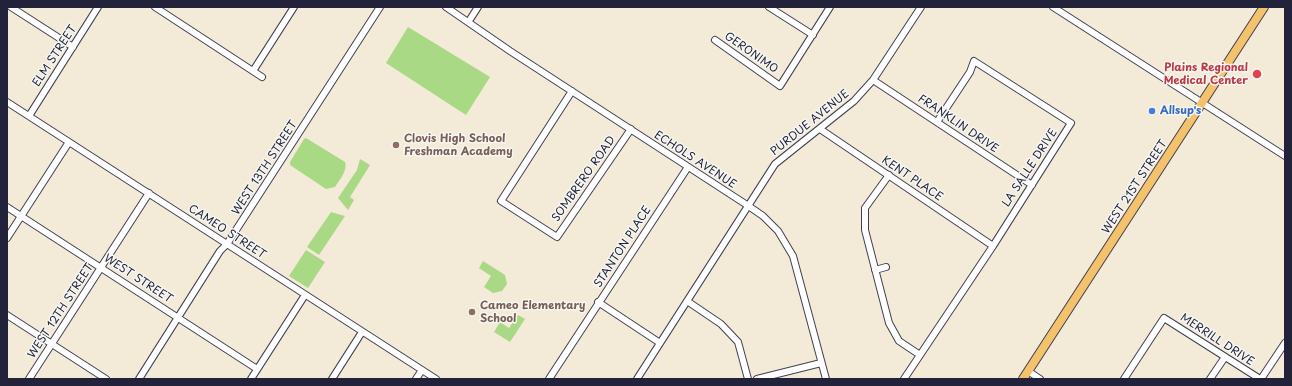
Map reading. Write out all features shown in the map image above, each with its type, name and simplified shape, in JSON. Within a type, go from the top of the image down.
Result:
[{"type":"main road","name":"WEST 21ST STREET","points":[[1023,379],[1203,104],[1264,7]]},
{"type":"street","points":[[11,7],[73,47]]},
{"type":"street","name":"ELM STREET","points":[[29,116],[98,7]]},
{"type":"street","points":[[155,7],[262,76]]},
{"type":"street","points":[[253,71],[294,7]]},
{"type":"street","name":"WEST 13TH STREET","points":[[140,379],[177,317],[220,251],[227,244],[380,7]]},
{"type":"street","name":"ECHOLS AVENUE","points":[[446,7],[763,216],[778,231],[793,256],[820,363],[826,379]]},
{"type":"street","points":[[469,21],[478,7]]},
{"type":"street","points":[[768,7],[813,35],[830,7]]},
{"type":"street","name":"PURDUE AVENUE","points":[[637,379],[747,205],[775,164],[854,101],[874,80],[921,7]]},
{"type":"street","points":[[1053,7],[1285,156]]},
{"type":"street","name":"GERONIMO","points":[[715,40],[780,86],[813,35]]},
{"type":"street","name":"LA SALLE DRIVE","points":[[904,379],[994,246],[1071,123],[974,61],[970,72],[938,122]]},
{"type":"street","name":"FRANKLIN DRIVE","points":[[874,80],[1032,185]]},
{"type":"street","name":"SOMBRERO ROAD","points":[[572,91],[501,201],[557,237],[631,130]]},
{"type":"street","name":"CAMEO STREET","points":[[7,102],[436,379]]},
{"type":"street","name":"KENT PLACE","points":[[820,129],[994,246]]},
{"type":"street","points":[[7,238],[69,142]]},
{"type":"street","name":"STANTON PLACE","points":[[549,379],[598,302],[688,167]]},
{"type":"street","points":[[889,175],[865,208],[866,230],[889,323],[899,341],[920,355]]},
{"type":"street","name":"WEST 12TH STREET","points":[[28,379],[149,193]]},
{"type":"street","name":"WEST STREET","points":[[7,207],[257,369]]},
{"type":"street","points":[[875,270],[886,267]]},
{"type":"street","points":[[251,379],[305,295]]},
{"type":"street","points":[[687,301],[721,324],[738,342],[748,379]]},
{"type":"street","points":[[598,302],[660,343]]},
{"type":"street","points":[[7,315],[106,379]]},
{"type":"street","name":"MERRILL DRIVE","points":[[1124,379],[1164,318],[1261,379]]},
{"type":"street","points":[[332,379],[362,332]]},
{"type":"street","points":[[1261,379],[1285,343]]},
{"type":"street","points":[[1210,379],[1225,357]]},
{"type":"street","points":[[757,379],[820,363]]},
{"type":"street","points":[[416,379],[422,370]]},
{"type":"street","points":[[1028,371],[1040,379]]},
{"type":"green space","points":[[408,27],[490,77],[466,115],[386,63]]},
{"type":"green space","points":[[306,138],[345,162],[346,165],[344,172],[335,187],[326,189],[290,165],[290,162]]},
{"type":"green space","points":[[360,159],[370,165],[350,197],[354,200],[348,210],[338,198],[357,170]]},
{"type":"green space","points":[[331,212],[345,216],[319,255],[307,247]]},
{"type":"green space","points":[[306,250],[325,262],[308,288],[289,276]]},
{"type":"green space","points":[[483,261],[505,275],[507,284],[502,291],[493,293],[484,287],[491,276],[479,268]]},
{"type":"green space","points":[[518,315],[525,319],[510,342],[494,332],[500,322],[509,328]]},
{"type":"place","name":"Plains Regional Medical Center","points":[[1257,74]]},
{"type":"place","name":"Allsup's","points":[[1152,111]]},
{"type":"place","name":"Clovis High School Freshman Academy","points":[[396,145]]},
{"type":"place","name":"Cameo Elementary School","points":[[472,312]]}]
